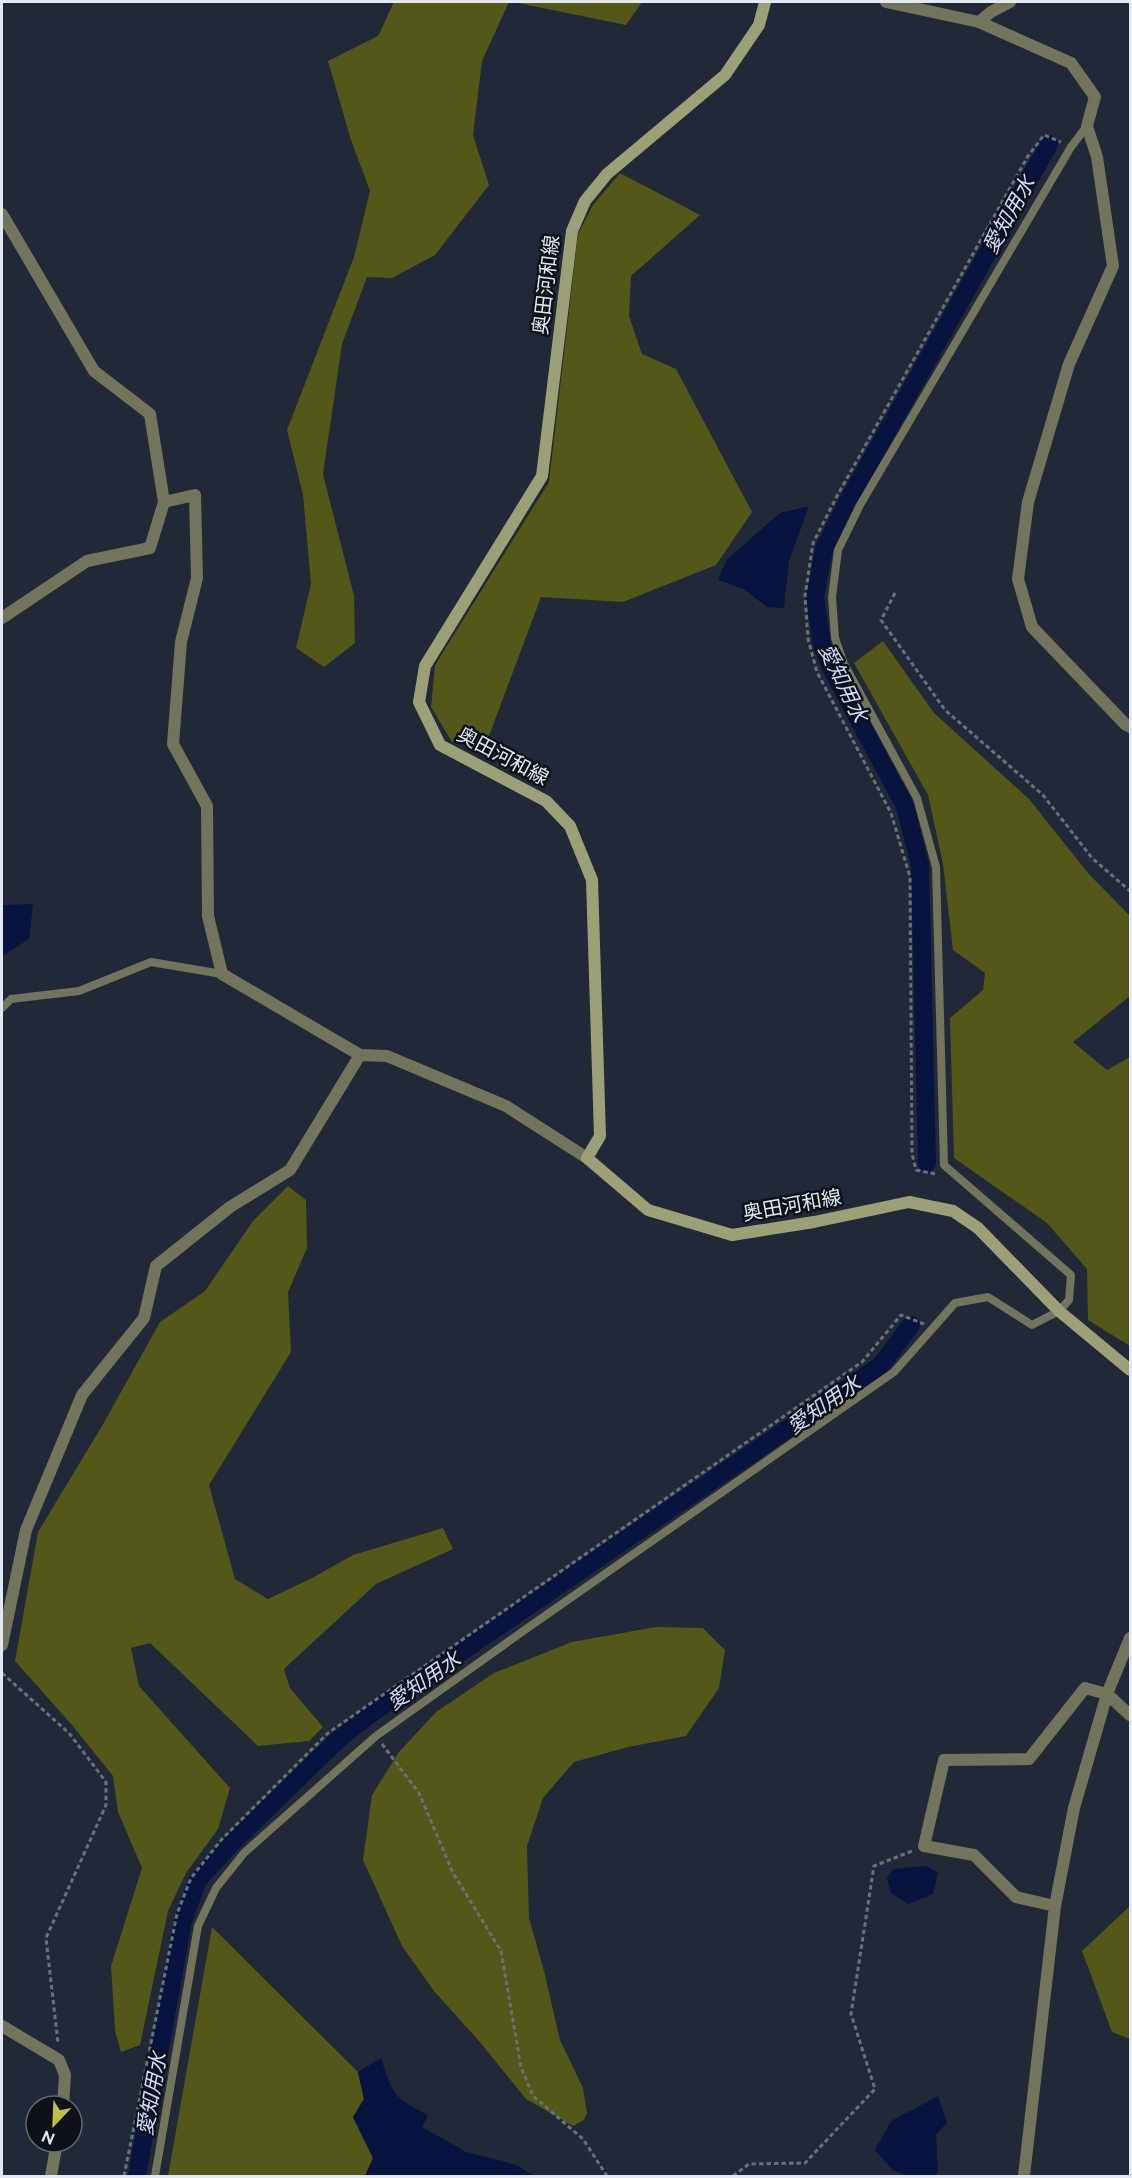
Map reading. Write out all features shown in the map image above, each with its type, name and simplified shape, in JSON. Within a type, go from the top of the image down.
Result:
[{"type":"main road","name":"奥田河和線","points":[[765,2],[759,25],[725,75],[607,174],[585,201],[572,231],[542,476],[425,666],[419,702],[440,745],[546,801],[570,826],[592,880],[600,1136],[586,1158],[648,1210],[732,1234],[814,1222],[909,1202],[953,1211],[978,1228],[1059,1311],[1131,1370]]},
{"type":"street","points":[[886,2],[980,22],[1071,63],[1095,98],[1087,126],[1097,157],[1113,266],[1069,364],[1028,502],[1018,579],[1032,627],[1126,725],[1131,727]]},
{"type":"street","points":[[980,22],[991,12],[1010,2]]},
{"type":"street","points":[[2,214],[94,371],[150,414],[164,502],[150,548],[87,561],[2,618]]},
{"type":"street","points":[[164,502],[195,495],[196,578],[181,642],[173,744],[207,806],[208,916],[222,974],[360,1055],[387,1056],[506,1106],[586,1158]]},
{"type":"street","points":[[2,1646],[26,1530],[82,1395],[144,1318],[156,1266],[230,1207],[290,1170],[360,1055]]},
{"type":"street","points":[[1024,2176],[1055,1906],[1074,1808],[1107,1694],[1131,1638]]},
{"type":"street","points":[[1055,1906],[1016,1897],[974,1856],[924,1846],[944,1760],[1029,1759],[1084,1688],[1107,1694],[1131,1715]]},
{"type":"street","points":[[2,2026],[59,2060],[65,2074],[65,2094]]},
{"type":"street","points":[[51,2176],[55,2154]]},
{"type":"lane","points":[[155,2176],[198,1926],[216,1888],[244,1853],[376,1736],[894,1372],[955,1303],[988,1297],[1032,1325],[1059,1311],[1069,1300],[1071,1275],[944,1165],[936,867],[917,798],[844,664],[835,638],[832,597],[838,550],[860,505],[1071,147],[1087,126]]},
{"type":"lane","points":[[2,1008],[11,999],[79,991],[151,962],[222,974]]},
{"type":"path","points":[[944,1165],[937,1174],[916,1170],[912,1154],[910,877],[891,813],[817,672],[808,639],[805,596],[813,543],[822,524],[1028,156],[1044,135],[1071,147]]},
{"type":"path","points":[[895,593],[881,620],[945,710],[1043,795],[1092,858],[1131,891]]},
{"type":"path","points":[[2,1673],[69,1732],[106,1782],[106,1805],[46,1938],[59,2060]]},
{"type":"path","points":[[376,1736],[419,1793],[453,1873],[501,1951],[521,2067],[533,2096],[583,2139],[607,2176]]},
{"type":"path","points":[[733,2176],[749,2164],[805,2163],[875,2089],[851,2014],[874,1866],[924,1846]]},
{"type":"green space","points":[[394,2],[509,2],[482,61],[473,135],[489,185],[435,255],[392,278],[367,277],[342,344],[323,474],[354,596],[355,643],[324,667],[296,648],[311,584],[303,495],[287,430],[354,257],[370,191],[351,140],[328,61],[378,36]]},
{"type":"green space","points":[[513,2],[642,2],[626,25]]},
{"type":"green space","points":[[620,173],[700,215],[631,276],[629,316],[642,354],[676,369],[752,512],[716,565],[623,602],[541,597],[489,736],[452,742],[431,707],[435,665],[549,482],[578,234],[593,205]]},
{"type":"green space","points":[[883,641],[934,713],[1029,799],[1088,873],[1130,916],[1130,996],[1073,1042],[1107,1070],[1130,1057],[1130,1346],[1088,1320],[1087,1269],[1047,1223],[954,1158],[950,1018],[983,990],[985,973],[953,950],[943,864],[928,795],[854,663]]},
{"type":"green space","points":[[288,1186],[306,1200],[307,1248],[288,1292],[291,1352],[209,1485],[235,1579],[268,1599],[353,1555],[443,1528],[453,1549],[376,1584],[284,1669],[290,1688],[323,1727],[309,1741],[258,1746],[150,1643],[131,1648],[139,1686],[230,1788],[218,1829],[186,1873],[168,1911],[140,2045],[121,2052],[115,2031],[111,1966],[142,1868],[118,1812],[113,1776],[72,1725],[15,1661],[38,1532],[102,1426],[160,1322],[205,1291],[253,1221]]},
{"type":"green space","points":[[656,1627],[703,1628],[725,1650],[719,1688],[686,1736],[628,1747],[574,1762],[543,1798],[527,1846],[529,1918],[560,2040],[583,2088],[587,2113],[584,2120],[573,2126],[526,2099],[479,2041],[434,1991],[402,1946],[363,1860],[372,1795],[399,1752],[436,1712],[494,1673],[572,1642]]},
{"type":"green space","points":[[1130,1906],[1130,2039],[1112,2032],[1082,1951]]},
{"type":"green space","points":[[212,1927],[358,2072],[364,2099],[353,2117],[373,2158],[365,2176],[168,2176]]},
{"type":"shaded area","points":[[809,506],[789,561],[784,608],[767,607],[744,589],[718,580],[727,559],[780,513]]},
{"type":"shaded area","points":[[33,904],[29,939],[2,956],[2,905]]},
{"type":"shaded area","points":[[926,1866],[938,1873],[933,1894],[908,1904],[891,1893],[887,1878],[893,1869]]},
{"type":"shaded area","points":[[381,2058],[388,2080],[396,2094],[428,2115],[422,2127],[466,2152],[517,2165],[533,2176],[365,2176],[373,2158],[353,2117],[364,2099],[358,2072]]},
{"type":"shaded area","points":[[938,2096],[947,2123],[936,2134],[938,2172],[934,2176],[913,2176],[894,2171],[875,2150],[891,2121]]},
{"type":"waterway","name":"愛知用水","points":[[927,1163],[920,865],[905,806],[833,672],[822,645],[815,597],[824,549],[848,501],[1049,144]]},
{"type":"waterway","name":"愛知用水","points":[[137,2176],[183,1921],[198,1880],[233,1842],[340,1738],[372,1713],[881,1365],[911,1325]]}]
